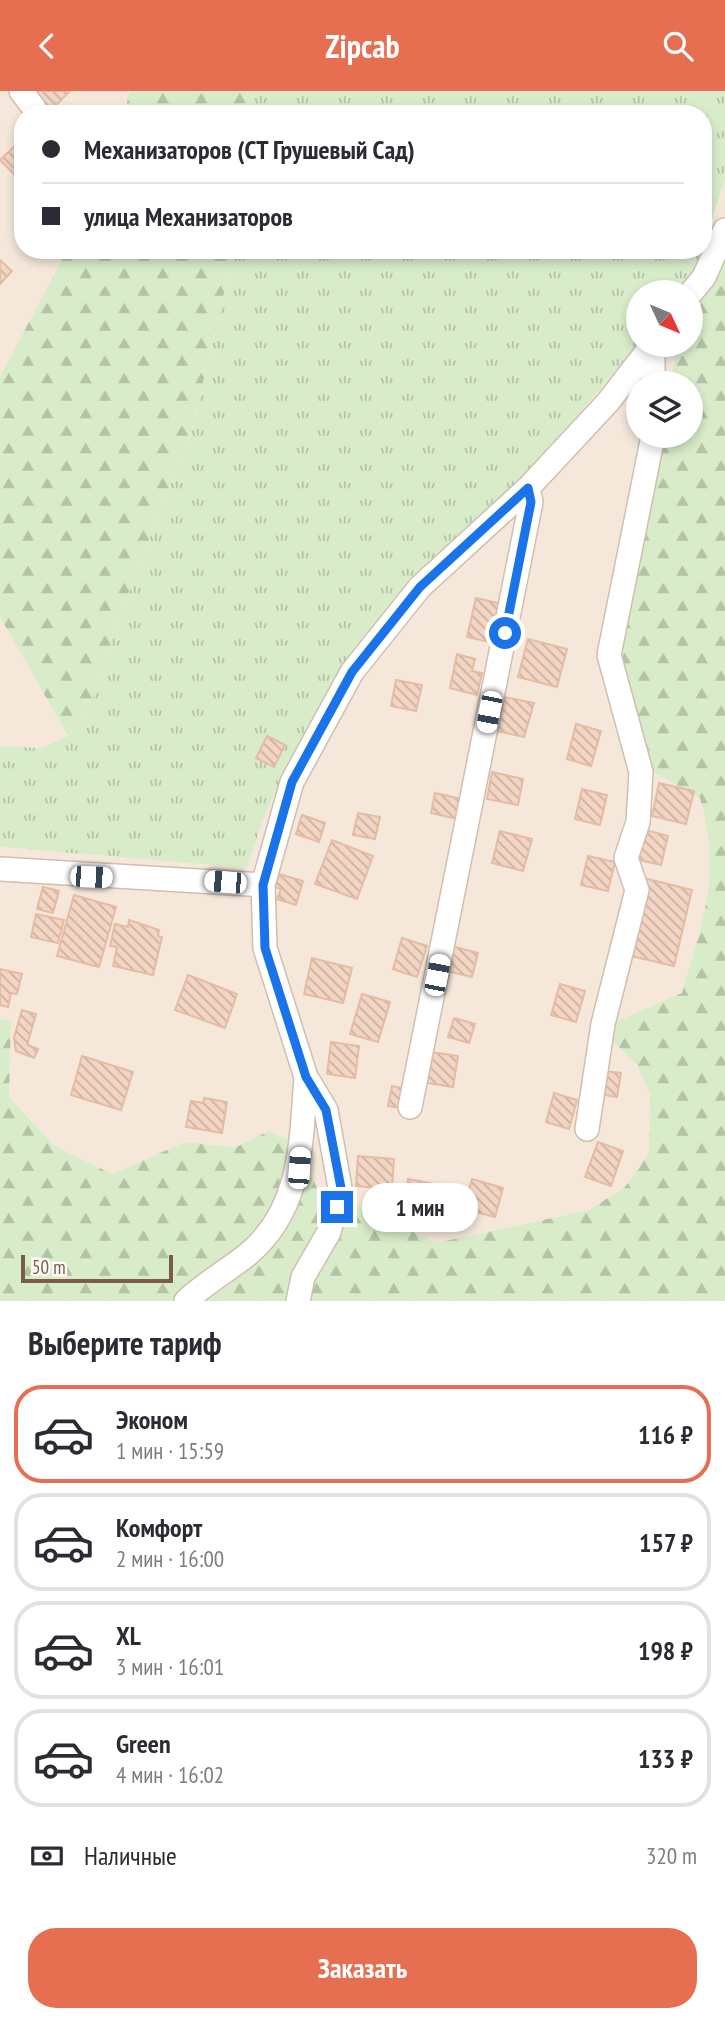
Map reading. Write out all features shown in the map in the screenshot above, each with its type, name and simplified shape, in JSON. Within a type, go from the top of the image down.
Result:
[{"type":"street","points":[[702,280],[725,230]]},
{"type":"street","points":[[299,1301],[303,1277],[329,1232],[341,1188],[326,1110],[306,1077],[265,948],[263,885],[292,782],[352,672],[420,587],[528,488],[608,403],[643,357]]},
{"type":"street","points":[[587,1129],[603,1024],[637,890],[626,858],[638,822],[641,772],[609,655],[651,448]]},
{"type":"street","points":[[410,1107],[531,502],[528,488]]},
{"type":"street","points":[[0,869],[263,885]]},
{"type":"street","points":[[186,1301],[248,1254],[281,1218],[299,1168],[306,1077]]},
{"type":"shaded area","points":[[0,91],[129,91],[127,105],[14,105],[14,259],[62,259],[0,377]]},
{"type":"shaded area","points":[[725,182],[725,253],[704,292],[704,280],[687,280],[700,259],[712,259],[712,224]]},
{"type":"shaded area","points":[[626,357],[675,357],[673,371],[626,371],[626,448],[659,448],[647,769],[700,798],[710,833],[710,897],[682,993],[616,1022],[650,1095],[649,1153],[625,1187],[589,1210],[436,1243],[317,1187],[292,1141],[269,1131],[236,1147],[185,1142],[112,1174],[55,1146],[9,1097],[11,1022],[0,1019],[0,847],[247,868],[264,817],[292,757],[346,671],[519,484]]},
{"type":"shaded area","points":[[0,617],[68,736],[41,748],[0,746]]},
{"type":"green space","points":[[129,91],[253,91],[252,105],[127,105]]},
{"type":"green space","points":[[253,91],[725,91],[725,182],[712,220],[712,105],[252,105]]},
{"type":"green space","points":[[725,253],[725,1301],[0,1301],[0,1019],[11,1021],[9,1097],[55,1146],[112,1174],[185,1142],[236,1147],[269,1131],[292,1141],[317,1187],[436,1243],[589,1210],[625,1187],[649,1153],[650,1095],[636,1064],[609,1037],[615,1022],[682,993],[703,919],[710,874],[709,850],[700,798],[647,769],[622,654],[657,448],[703,448],[703,371],[673,371],[675,357],[704,357],[704,292]]},
{"type":"green space","points":[[62,259],[232,259],[192,429],[114,630],[86,718],[68,736],[0,617],[0,377]]},
{"type":"green space","points":[[232,259],[698,259],[687,280],[626,280],[627,357],[519,484],[346,671],[292,757],[264,817],[247,868],[0,847],[0,746],[41,748],[68,736],[86,718],[114,630],[192,429]]},
{"type":"building","points":[[33,91],[70,91],[56,105],[48,105]]},
{"type":"building","points":[[14,147],[14,174],[0,160]]},
{"type":"building","points":[[0,260],[12,271],[0,284]]},
{"type":"building","points":[[476,598],[507,605],[499,644],[467,637]]},
{"type":"building","points":[[528,639],[567,649],[557,687],[518,677]]},
{"type":"building","points":[[457,654],[475,659],[472,671],[482,673],[477,695],[450,688]]},
{"type":"building","points":[[396,680],[422,685],[416,711],[391,706]]},
{"type":"building","points":[[504,697],[534,703],[524,737],[497,731]]},
{"type":"building","points":[[576,724],[601,731],[591,766],[567,759]]},
{"type":"building","points":[[267,736],[285,745],[274,767],[256,758]]},
{"type":"building","points":[[492,772],[523,779],[518,805],[487,799]]},
{"type":"building","points":[[659,783],[694,791],[686,824],[652,816]]},
{"type":"building","points":[[582,789],[607,795],[600,825],[575,819]]},
{"type":"building","points":[[435,793],[462,799],[457,819],[431,813]]},
{"type":"building","points":[[358,813],[380,817],[375,839],[353,835]]},
{"type":"building","points":[[302,815],[325,823],[319,842],[296,834]]},
{"type":"building","points":[[642,829],[668,836],[661,865],[635,859]]},
{"type":"building","points":[[500,831],[532,839],[523,871],[492,863]]},
{"type":"building","points":[[332,840],[373,856],[357,899],[315,884]]},
{"type":"building","points":[[588,856],[615,862],[608,891],[581,885]]},
{"type":"building","points":[[279,874],[303,881],[296,905],[277,899],[281,889],[275,887]]},
{"type":"building","points":[[640,877],[692,890],[674,966],[622,954]]},
{"type":"building","points":[[43,887],[59,891],[53,913],[37,909]]},
{"type":"building","points":[[74,895],[116,907],[99,967],[57,956]]},
{"type":"building","points":[[36,914],[64,920],[58,943],[31,937]]},
{"type":"building","points":[[129,920],[159,930],[158,936],[162,937],[153,975],[113,966],[117,947],[110,946],[115,924],[128,927]]},
{"type":"building","points":[[402,938],[427,946],[417,977],[393,969]]},
{"type":"building","points":[[448,945],[478,953],[472,977],[443,970]]},
{"type":"building","points":[[312,958],[352,968],[343,1003],[304,994]]},
{"type":"building","points":[[0,969],[22,974],[17,994],[11,993],[8,1007],[0,1005]]},
{"type":"building","points":[[188,975],[237,994],[225,1028],[175,1010]]},
{"type":"building","points":[[560,984],[585,991],[576,1022],[551,1015]]},
{"type":"building","points":[[362,994],[390,1002],[378,1042],[350,1034]]},
{"type":"building","points":[[22,1010],[36,1014],[28,1042],[28,1045],[38,1049],[34,1058],[16,1051],[14,1037]]},
{"type":"building","points":[[454,1018],[475,1024],[469,1043],[448,1037]]},
{"type":"building","points":[[331,1042],[359,1046],[355,1078],[327,1074]]},
{"type":"building","points":[[425,1051],[458,1056],[453,1087],[421,1082]]},
{"type":"building","points":[[82,1056],[133,1072],[121,1110],[71,1095]]},
{"type":"building","points":[[603,1071],[621,1073],[617,1097],[599,1094]]},
{"type":"building","points":[[392,1086],[405,1089],[401,1108],[388,1106]]},
{"type":"building","points":[[554,1093],[577,1100],[569,1129],[546,1122]]},
{"type":"building","points":[[204,1098],[227,1102],[222,1133],[186,1127],[191,1101],[203,1103]]},
{"type":"building","points":[[598,1142],[623,1151],[611,1186],[585,1177]]},
{"type":"building","points":[[358,1156],[394,1159],[392,1189],[356,1186]]},
{"type":"building","points":[[408,1179],[435,1184],[430,1211],[403,1205]]},
{"type":"building","points":[[472,1179],[503,1188],[495,1217],[464,1209]]},
{"type":"route","points":[[337,1207],[341,1188],[326,1110],[306,1077],[265,948],[263,885],[292,782],[352,672],[420,587],[528,488],[531,502],[505,633]]}]
